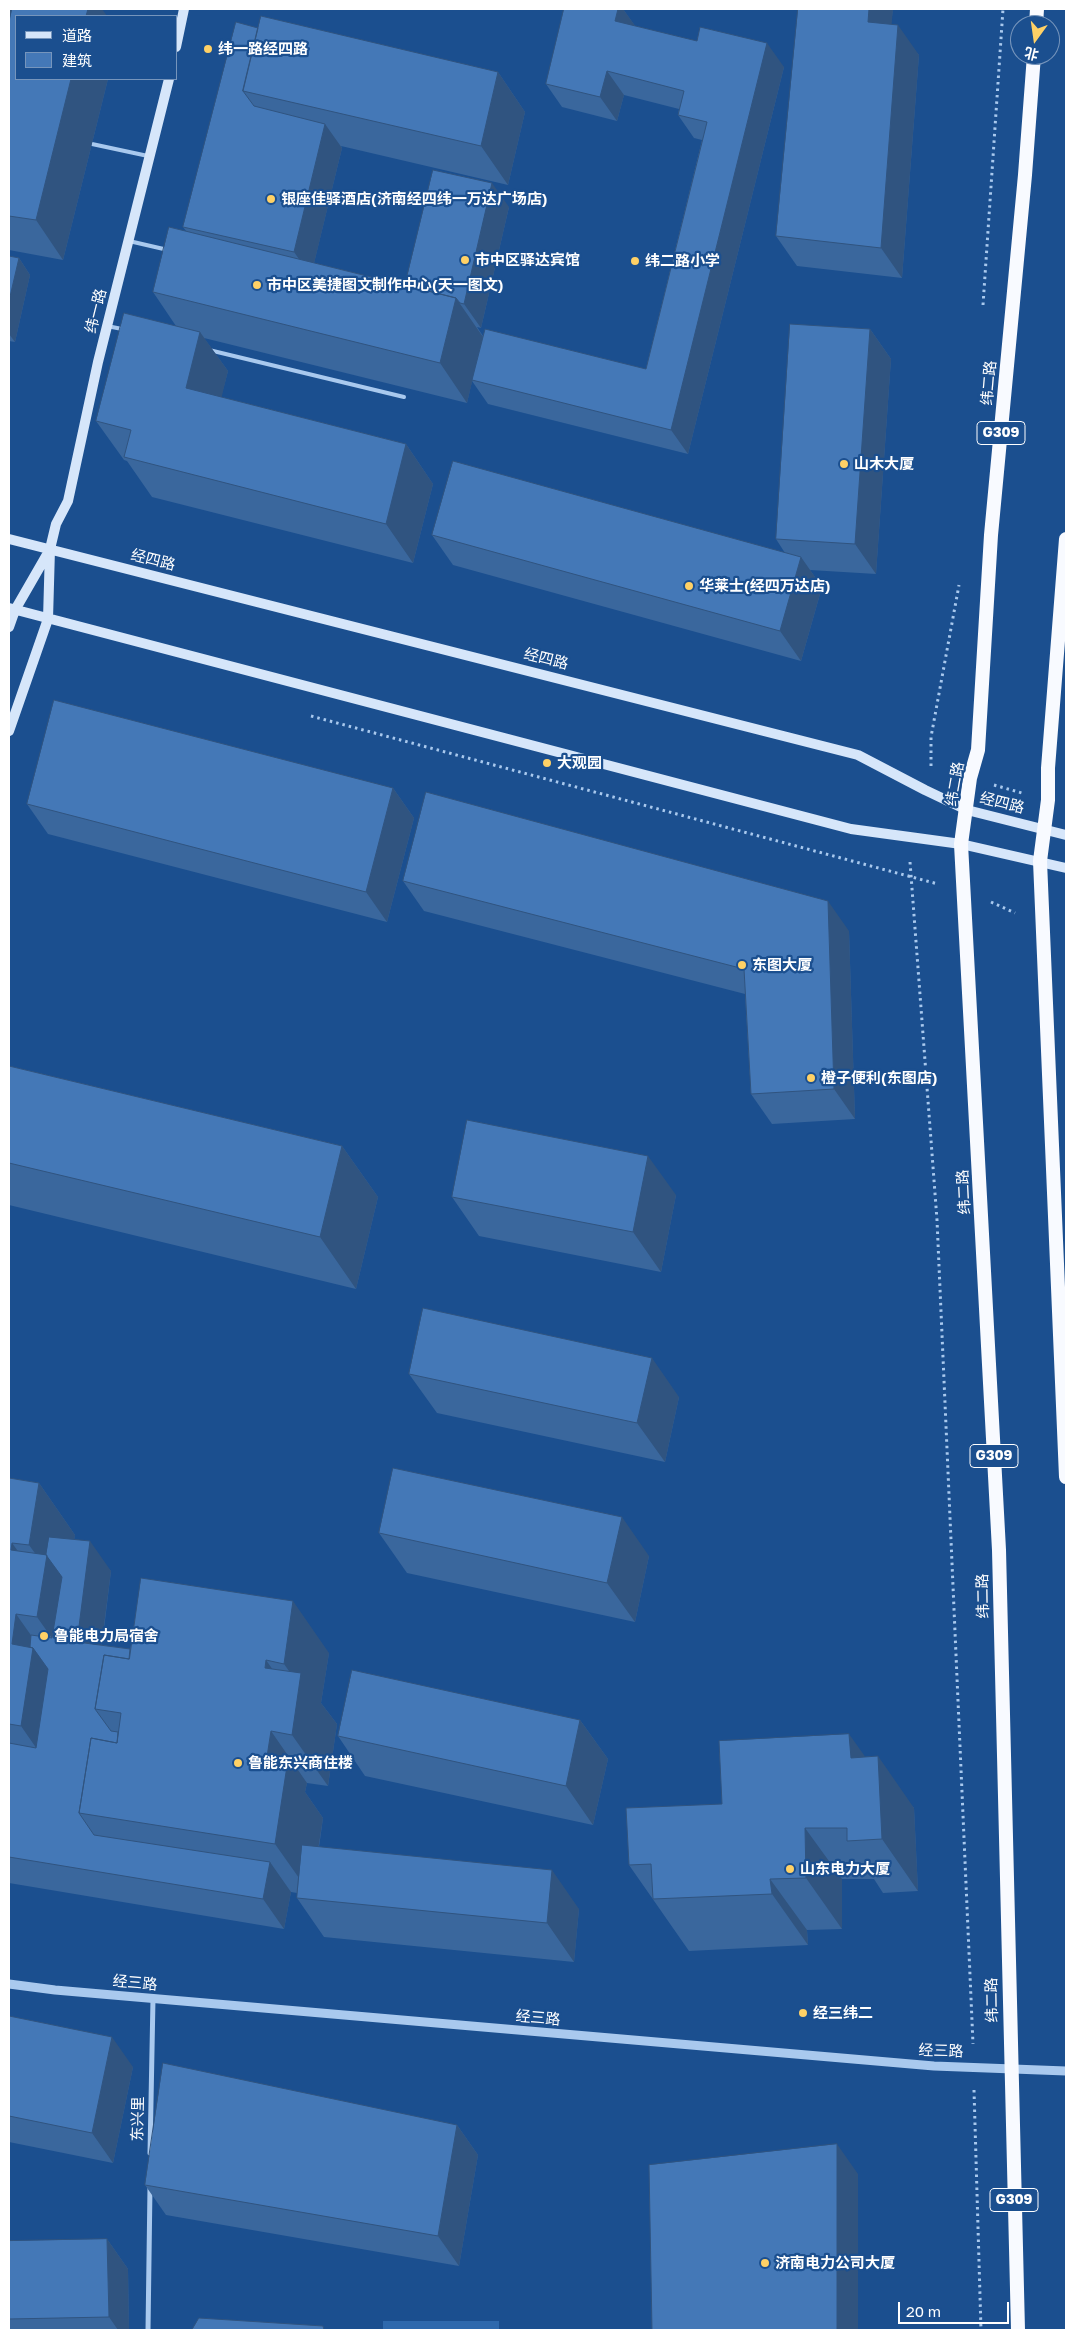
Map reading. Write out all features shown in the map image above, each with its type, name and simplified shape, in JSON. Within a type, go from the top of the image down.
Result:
[{"type":"highway","name":"纬二路","points":[[1018,2330],[1010,2069],[999,1550],[961,844],[970,778],[978,750],[991,535],[1025,175],[1033,65]]},
{"type":"highway","points":[[1066,539],[1045,829],[1040,861],[1066,1477]]},
{"type":"main road","points":[[178,38],[184,9]]},
{"type":"main road","name":"纬一路","points":[[9,731],[48,619],[50,549],[56,524],[68,501],[107,326],[169,80]]},
{"type":"main road","name":"经四路","points":[[9,539],[858,754],[924,790],[966,810],[1066,835]]},
{"type":"main road","name":"纬一路","points":[[9,627],[12,609],[50,549]]},
{"type":"main road","points":[[12,609],[851,829],[961,844],[1066,868]]},
{"type":"street","name":"经三路","points":[[9,1984],[153,1999],[934,2066],[974,2066],[1066,2071]]},
{"type":"street","name":"东兴里","points":[[150,2164],[153,1999]]},
{"type":"street","points":[[148,2330],[150,2184]]},
{"type":"lane","points":[[92,144],[150,157]]},
{"type":"lane","points":[[129,241],[172,251]]},
{"type":"lane","points":[[107,326],[126,330]]},
{"type":"lane","points":[[203,349],[404,397]]},
{"type":"path","points":[[309,715],[963,891],[1043,925]]},
{"type":"shaded area","points":[[383,2321],[499,2321],[499,2330],[383,2330]]},
{"type":"building","points":[[12,9],[88,9],[86,15],[15,15],[15,80],[71,80],[36,220],[9,216],[9,22]]},
{"type":"building","points":[[564,9],[618,9],[615,21],[697,41],[700,27],[767,43],[671,430],[472,380],[485,329],[646,369],[707,122],[678,115],[684,91],[607,71],[600,97],[546,84]]},
{"type":"building","points":[[798,9],[869,9],[868,22],[898,25],[881,248],[776,236]]},
{"type":"building","points":[[261,16],[498,72],[481,146],[243,91]]},
{"type":"building","name":"银座佳驿酒店(济南经四纬一万达广场店)","points":[[236,22],[258,28],[243,91],[254,106],[325,124],[294,252],[183,227]]},
{"type":"building","points":[[433,170],[492,183],[464,304],[460,303],[456,298],[405,285]]},
{"type":"building","points":[[169,227],[456,298],[440,363],[153,292]]},
{"type":"building","points":[[9,256],[19,258],[9,301]]},
{"type":"building","points":[[124,313],[200,332],[186,388],[406,444],[386,524],[124,457],[131,430],[96,421]]},
{"type":"building","name":"山木大厦","points":[[790,324],[870,329],[855,544],[776,539]]},
{"type":"building","points":[[453,461],[801,557],[780,631],[432,535]]},
{"type":"building","points":[[54,700],[393,788],[366,892],[27,804]]},
{"type":"building","name":"东图大厦","points":[[426,792],[828,901],[834,1089],[751,1094],[744,969],[403,881]]},
{"type":"building","points":[[9,1066],[342,1146],[320,1237],[9,1163]]},
{"type":"building","points":[[467,1120],[648,1156],[633,1232],[452,1197]]},
{"type":"building","points":[[423,1308],[652,1358],[637,1423],[409,1374]]},
{"type":"building","points":[[393,1468],[622,1517],[607,1583],[379,1533]]},
{"type":"building","points":[[9,1478],[39,1483],[29,1545],[12,1543],[11,1550],[47,1555],[37,1617],[16,1614],[12,1644],[33,1648],[21,1726],[9,1724]]},
{"type":"building","points":[[49,1537],[90,1541],[77,1642],[130,1649],[129,1659],[104,1655],[95,1709],[111,1731],[118,1732],[117,1743],[91,1738],[79,1813],[94,1835],[270,1862],[263,1899],[9,1857],[9,1743],[36,1748],[48,1669],[33,1648],[30,1647],[31,1635],[52,1638],[62,1577],[46,1555]]},
{"type":"building","name":"鲁能东兴商住楼","points":[[141,1578],[293,1601],[284,1664],[266,1660],[265,1668],[301,1673],[292,1735],[271,1731],[266,1763],[287,1766],[275,1844],[79,1813],[91,1738],[117,1743],[121,1713],[95,1709],[104,1655],[129,1659]]},
{"type":"building","points":[[352,1670],[580,1720],[566,1786],[338,1736]]},
{"type":"building","points":[[849,1734],[851,1758],[878,1756],[882,1839],[847,1841],[847,1828],[805,1828],[806,1878],[770,1879],[772,1894],[653,1899],[651,1864],[629,1865],[626,1808],[722,1804],[719,1741]]},
{"type":"building","points":[[302,1845],[552,1870],[547,1923],[297,1898]]},
{"type":"building","points":[[9,2016],[112,2037],[92,2133],[9,2116]]},
{"type":"building","points":[[163,2063],[457,2125],[438,2236],[145,2185]]},
{"type":"building","name":"济南电力公司大厦","points":[[837,2144],[837,2330],[652,2330],[649,2165]]},
{"type":"building","points":[[107,2239],[109,2317],[9,2319],[9,2241]]},
{"type":"building","points":[[199,2318],[323,2326],[324,2330],[192,2330]]},
{"type":"place","name":"纬一路经四路","points":[[208,49]]},
{"type":"place","name":"银座佳驿酒店(济南经四纬一万达广场店)","points":[[271,199]]},
{"type":"place","name":"市中区驿达宾馆","points":[[465,260]]},
{"type":"place","name":"纬二路小学","points":[[635,261]]},
{"type":"place","name":"市中区美捷图文制作中心(天一图文)","points":[[257,285]]},
{"type":"place","name":"山木大厦","points":[[844,464]]},
{"type":"place","name":"华莱士(经四万达店)","points":[[689,586]]},
{"type":"place","name":"大观园","points":[[547,763]]},
{"type":"place","name":"东图大厦","points":[[742,965]]},
{"type":"place","name":"橙子便利(东图店)","points":[[811,1078]]},
{"type":"place","name":"鲁能电力局宿舍","points":[[44,1636]]},
{"type":"place","name":"鲁能东兴商住楼","points":[[238,1763]]},
{"type":"place","name":"山东电力大厦","points":[[790,1869]]},
{"type":"place","name":"经三纬二","points":[[803,2013]]},
{"type":"place","name":"济南电力公司大厦","points":[[765,2263]]}]
